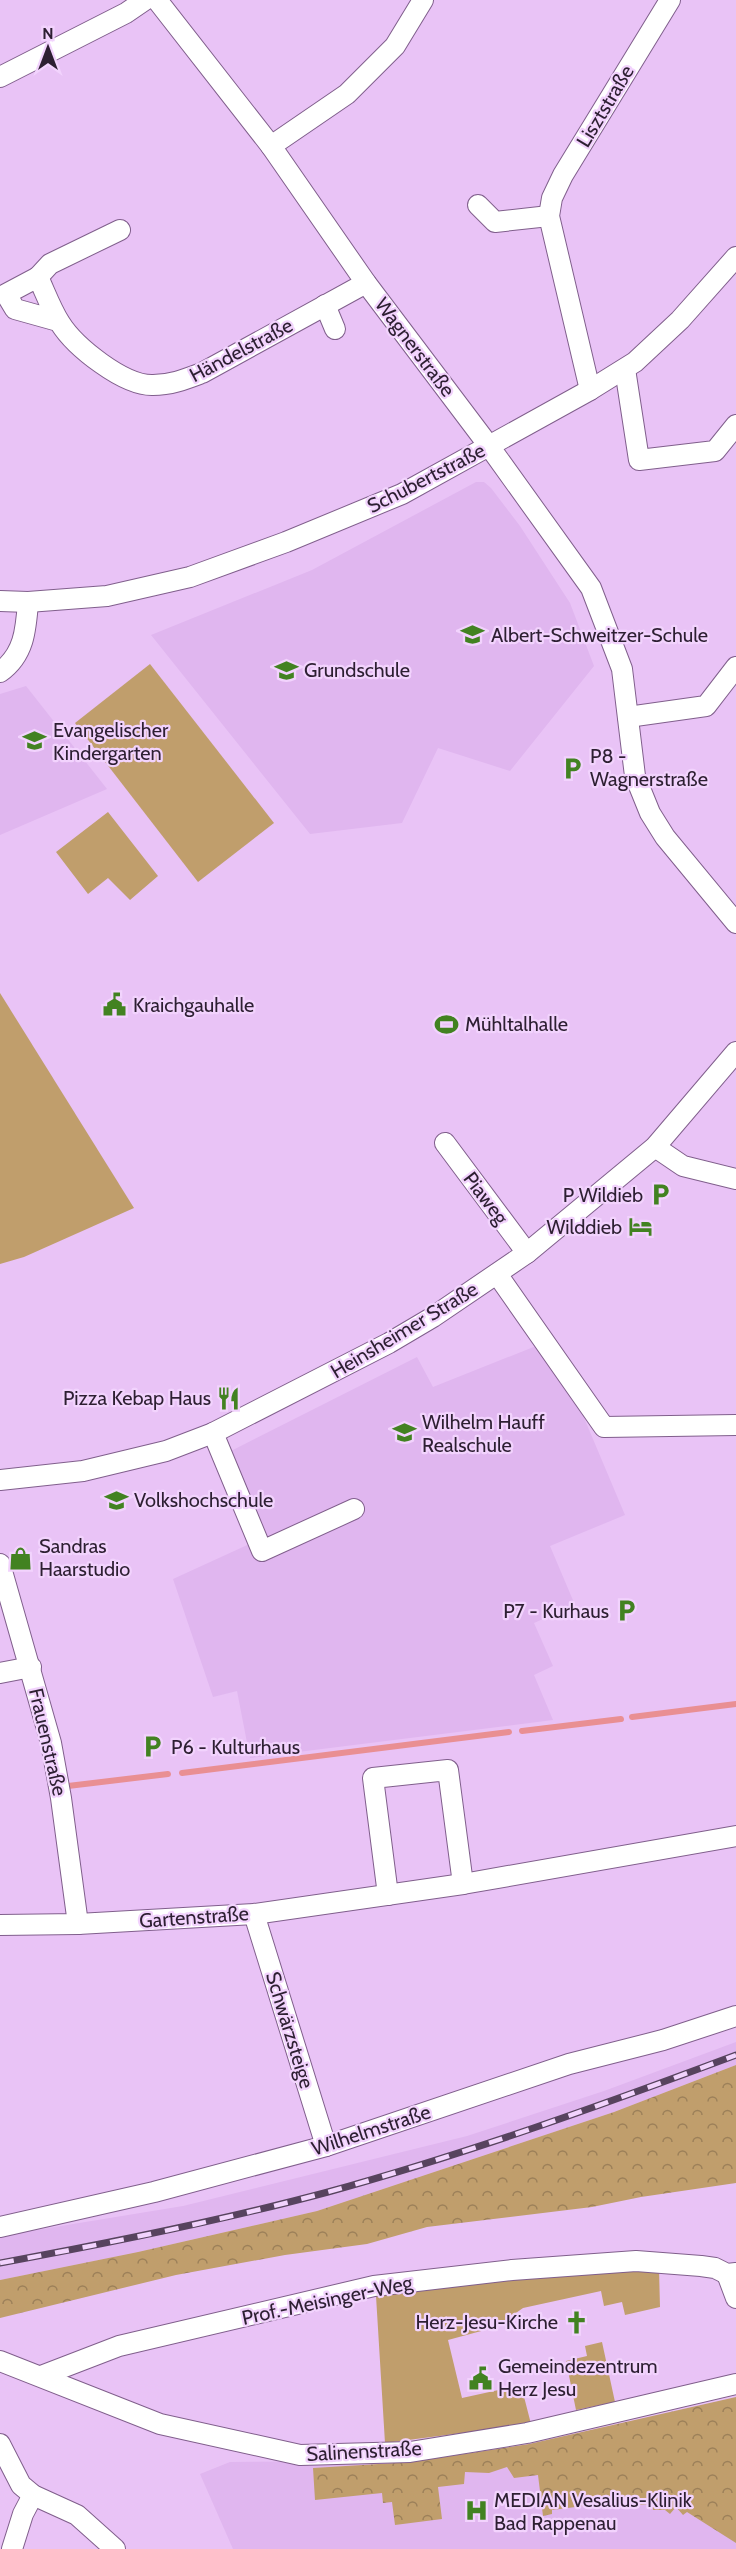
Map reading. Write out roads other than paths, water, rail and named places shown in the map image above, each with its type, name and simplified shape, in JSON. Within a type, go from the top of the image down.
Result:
[{"type":"street","points":[[0,77],[126,13],[145,0]]},
{"type":"street","name":"Wagnerstraße","points":[[157,0],[271,146],[366,283],[489,446],[591,588],[622,669],[635,776],[650,813],[665,837],[736,923]]},
{"type":"street","points":[[271,146],[347,94],[394,46],[423,0]]},
{"type":"street","name":"Lisztstraße","points":[[590,390],[549,216],[552,198],[563,175],[670,0]]},
{"type":"street","points":[[478,205],[495,222],[549,216]]},
{"type":"street","points":[[58,321],[15,309],[6,294],[38,277],[50,264],[120,230]]},
{"type":"street","name":"Schubertstraße","points":[[0,601],[28,602],[107,596],[190,577],[286,542],[402,494],[590,390],[635,362],[680,320],[736,257]]},
{"type":"street","name":"Händelstraße","points":[[38,277],[58,321],[72,339],[105,366],[150,386],[176,383],[202,373],[366,283]]},
{"type":"street","points":[[325,305],[335,329]]},
{"type":"street","points":[[625,369],[639,460],[715,451],[736,425]]},
{"type":"street","points":[[0,672],[18,656],[26,629],[28,602]]},
{"type":"street","points":[[628,717],[706,706],[736,667]]},
{"type":"street","name":"Heinsheimer Straße","points":[[0,1480],[83,1471],[166,1451],[213,1433],[378,1350],[497,1274],[655,1147],[736,1052]]},
{"type":"street","name":"Piaweg","points":[[445,1143],[527,1252]]},
{"type":"street","points":[[655,1147],[683,1166],[736,1179]]},
{"type":"street","points":[[497,1274],[604,1427],[736,1425]]},
{"type":"street","points":[[213,1433],[262,1551],[354,1509]]},
{"type":"street","name":"Frauenstraße","points":[[0,1564],[51,1743],[78,1924]]},
{"type":"street","points":[[0,1673],[31,1667]]},
{"type":"street","points":[[388,1895],[374,1778],[448,1770],[463,1884]]},
{"type":"street","name":"Gartenstraße","points":[[0,1925],[78,1924],[254,1914],[463,1884],[736,1836]]},
{"type":"street","name":"Schwärzsteige","points":[[254,1914],[327,2146]]},
{"type":"street","name":"Wilhelmstraße","points":[[0,2227],[154,2192],[327,2146],[569,2064],[663,2040],[736,2016]]},
{"type":"street","name":"Prof.-Meisinger-Weg","points":[[41,2376],[119,2346],[374,2286],[512,2270],[636,2261],[715,2268],[731,2274],[736,2298]]},
{"type":"street","name":"Salinenstraße","points":[[0,2361],[160,2424],[300,2455],[410,2452],[527,2433],[736,2384]]},
{"type":"street","points":[[0,2444],[21,2485],[33,2496],[77,2515],[115,2549]]},
{"type":"street","points":[[12,2549],[23,2514],[33,2496]]},
{"type":"waterway","points":[[632,1717],[736,1704]]},
{"type":"waterway","points":[[522,1731],[621,1719]]},
{"type":"waterway","points":[[182,1773],[509,1732]]},
{"type":"waterway","points":[[68,1786],[168,1774]]},
{"type":"railway","points":[[0,2263],[165,2231],[328,2192],[431,2162],[534,2128],[736,2055]]},
{"type":"place","name":"Albert-Schweitzer-Schule","points":[[473,635]]},
{"type":"place","name":"Grundschule","points":[[286,670]]},
{"type":"place","name":"Evangelischer Kindergarten","points":[[35,741]]},
{"type":"place","name":"P8 - Wagnerstraße","points":[[572,768]]},
{"type":"place","name":"Kraichgauhalle","points":[[115,1005]]},
{"type":"place","name":"Mühltalhalle","points":[[447,1024]]},
{"type":"place","name":"P Wildieb","points":[[661,1195]]},
{"type":"place","name":"Wilddieb","points":[[640,1227]]},
{"type":"place","name":"Pizza Kebap Haus","points":[[229,1398]]},
{"type":"place","name":"Wilhelm Hauff Realschule","points":[[404,1433]]},
{"type":"place","name":"Volkshochschule","points":[[116,1500]]},
{"type":"place","name":"Sandras Haarstudio","points":[[21,1558]]},
{"type":"place","name":"P7 - Kurhaus","points":[[627,1611]]},
{"type":"place","name":"P6 - Kulturhaus","points":[[153,1747]]},
{"type":"place","name":"Herz-Jesu-Kirche","points":[[576,2322]]},
{"type":"place","name":"Gemeindezentrum Herz Jesu","points":[[480,2378]]},
{"type":"place","name":"MEDIAN Vesalius-Klinik Bad Rappenau","points":[[476,2511]]}]
